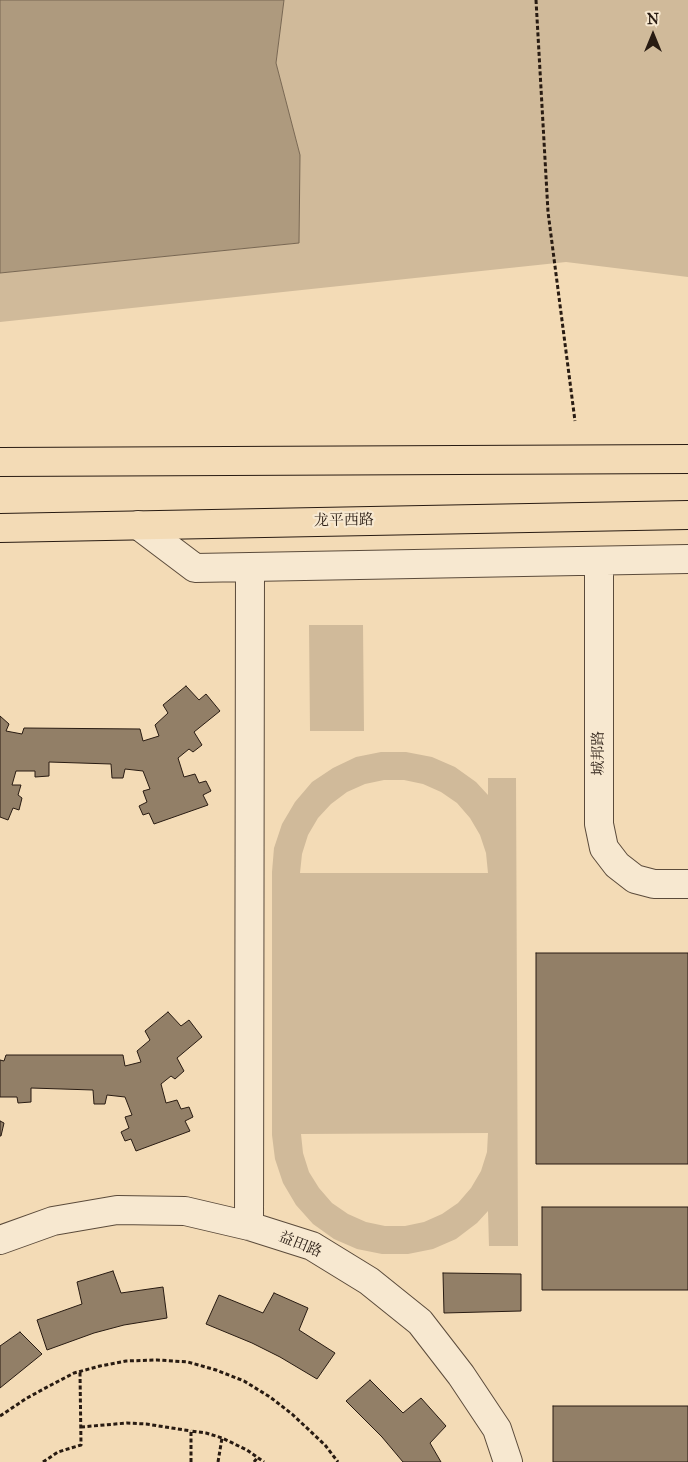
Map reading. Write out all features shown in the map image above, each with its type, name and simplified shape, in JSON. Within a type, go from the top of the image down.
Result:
[{"type":"main road","points":[[0,462],[688,459]]},
{"type":"main road","name":"龙平西路","points":[[0,528],[688,515]]},
{"type":"street","points":[[138,525],[195,568],[688,559]]},
{"type":"street","name":"城邦路","points":[[599,560],[599,824],[604,848],[617,865],[635,879],[654,884],[688,884]]},
{"type":"street","points":[[249,1226],[250,567]]},
{"type":"street","name":"益田路","points":[[0,1240],[53,1220],[118,1210],[185,1211],[249,1226],[312,1246],[369,1281],[420,1322],[461,1376],[497,1429],[508,1462]]},
{"type":"path","points":[[536,0],[548,212],[575,421]]},
{"type":"path","points":[[0,1416],[27,1398],[80,1372],[100,1366],[126,1361],[188,1362],[244,1381],[285,1408],[325,1445],[338,1462]]},
{"type":"path","points":[[43,1462],[58,1452],[81,1445],[80,1372]]},
{"type":"path","points":[[81,1427],[127,1423],[206,1433],[222,1438],[247,1450],[264,1462]]},
{"type":"path","points":[[191,1431],[191,1462]]},
{"type":"path","points":[[218,1462],[222,1438]]},
{"type":"path","points":[[254,1462],[258,1457]]},
{"type":"shaded area","points":[[0,0],[284,0],[276,63],[300,155],[299,243],[0,273]]},
{"type":"shaded area","points":[[284,0],[688,0],[688,277],[566,262],[0,322],[0,273],[299,243],[300,155],[276,63]]},
{"type":"shaded area","points":[[309,625],[363,625],[364,731],[310,731]]},
{"type":"shaded area","points":[[381,752],[406,752],[432,757],[455,767],[476,782],[488,795],[488,778],[516,778],[518,1246],[489,1246],[488,1211],[477,1223],[456,1239],[433,1249],[408,1254],[382,1254],[357,1249],[334,1239],[313,1224],[296,1205],[283,1183],[275,1159],[272,1135],[272,872],[274,848],[282,824],[295,802],[312,782],[333,768],[356,757]],"holes":[[[384,780],[404,780],[423,784],[441,792],[457,803],[470,818],[480,835],[486,853],[488,873],[300,873],[302,854],[308,835],[318,818],[331,804],[347,792],[365,784]],[[488,1133],[487,1152],[481,1171],[471,1188],[458,1203],[442,1214],[424,1222],[405,1226],[385,1226],[366,1222],[348,1214],[332,1203],[319,1188],[309,1172],[303,1153],[301,1134]]]},
{"type":"building","points":[[186,686],[199,700],[206,694],[220,711],[194,732],[202,745],[193,752],[189,749],[178,758],[184,777],[195,774],[199,783],[206,781],[211,791],[203,795],[208,805],[154,824],[149,813],[143,815],[139,806],[147,802],[143,791],[150,789],[143,771],[125,769],[123,778],[112,778],[111,764],[49,762],[49,776],[35,777],[35,771],[16,771],[12,785],[21,785],[18,795],[22,798],[19,810],[13,808],[8,820],[0,817],[0,716],[9,724],[6,731],[22,734],[24,728],[140,729],[143,741],[159,736],[155,725],[168,713],[163,705]]},
{"type":"building","points":[[536,953],[688,953],[688,1164],[536,1164]]},
{"type":"building","points":[[168,1012],[181,1026],[189,1020],[202,1037],[177,1058],[184,1071],[175,1079],[171,1076],[161,1084],[166,1103],[177,1100],[181,1109],[189,1107],[193,1117],[185,1121],[190,1131],[136,1151],[131,1139],[125,1141],[121,1132],[129,1128],[125,1117],[132,1115],[125,1097],[107,1095],[105,1104],[94,1104],[93,1090],[31,1088],[31,1102],[18,1103],[17,1097],[0,1097],[0,1060],[4,1061],[6,1055],[123,1055],[125,1066],[141,1062],[137,1051],[150,1040],[145,1031]]},
{"type":"building","points":[[0,1121],[4,1123],[1,1136],[0,1136]]},
{"type":"building","points":[[542,1207],[688,1207],[688,1290],[542,1290]]},
{"type":"building","points":[[113,1271],[121,1293],[163,1287],[167,1318],[124,1325],[94,1333],[47,1350],[37,1320],[82,1304],[77,1282]]},
{"type":"building","points":[[443,1273],[521,1274],[521,1311],[444,1313]]},
{"type":"building","points":[[274,1293],[308,1308],[299,1330],[335,1353],[317,1379],[252,1343],[206,1324],[219,1295],[263,1313]]},
{"type":"building","points":[[20,1332],[42,1354],[0,1388],[0,1346]]},
{"type":"building","points":[[370,1380],[403,1413],[421,1398],[446,1426],[430,1443],[441,1462],[403,1462],[382,1437],[346,1401]]},
{"type":"building","points":[[553,1406],[688,1406],[688,1462],[553,1462]]}]
